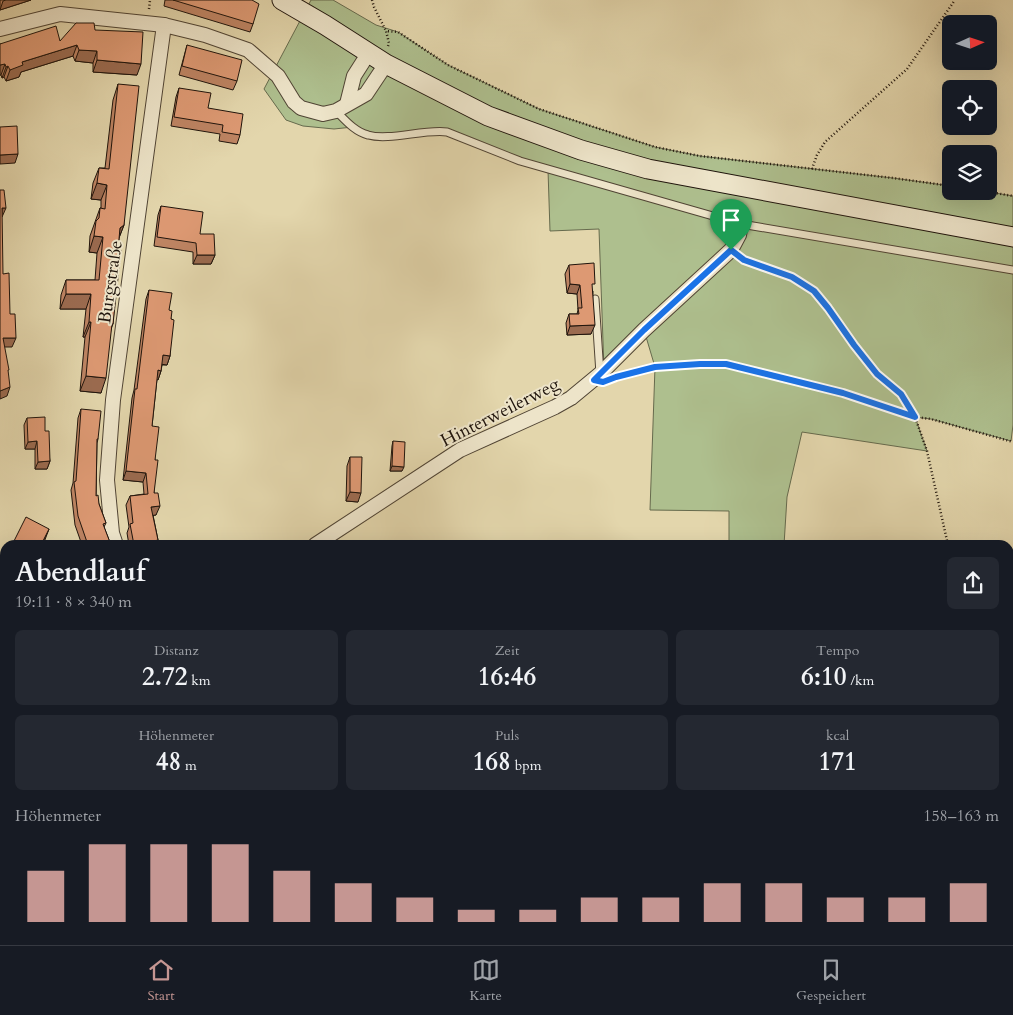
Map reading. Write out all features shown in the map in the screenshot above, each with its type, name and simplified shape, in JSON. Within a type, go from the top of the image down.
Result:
[{"type":"main road","points":[[282,0],[298,5],[378,60],[488,116],[581,150],[648,169],[1013,237]]},
{"type":"street","points":[[0,29],[60,14],[164,24],[205,35],[248,50],[278,76],[294,102],[301,108],[323,114],[342,108],[366,94],[378,60]]},
{"type":"street","name":"Burgstraße","points":[[114,540],[107,480],[113,400],[164,24]]},
{"type":"street","points":[[342,108],[354,76],[378,60]]},
{"type":"street","name":"Hinterweilerweg","points":[[323,540],[460,450],[571,398],[597,377],[644,330],[731,250],[741,224]]},
{"type":"lane","points":[[342,108],[353,127],[368,136],[436,131],[448,132],[520,161],[741,224],[1013,270]]},
{"type":"lane","points":[[595,299],[597,377]]},
{"type":"path","points":[[372,0],[386,31],[389,43],[378,60]]},
{"type":"path","points":[[812,169],[817,155],[825,142],[907,69],[955,0]]},
{"type":"path","points":[[386,31],[398,32],[448,65],[539,109],[596,126],[655,147],[700,156],[942,185]]},
{"type":"path","points":[[997,193],[1013,196]]},
{"type":"path","points":[[731,250],[744,260],[792,277],[814,291],[877,374],[901,394],[915,417],[927,451],[947,540]]},
{"type":"path","points":[[597,377],[603,382],[655,367],[726,364],[843,393],[915,417],[931,419],[1013,442]]},
{"type":"green space","points":[[311,0],[333,0],[376,25],[398,32],[448,65],[539,109],[655,147],[700,156],[942,185],[942,200],[997,200],[997,193],[1013,196],[1013,425],[1011,441],[931,419],[915,417],[927,451],[802,432],[787,497],[784,540],[729,540],[729,511],[650,510],[655,367],[644,330],[604,370],[599,229],[550,231],[548,170],[447,132],[384,136],[353,127],[334,129],[303,126],[286,120],[264,89]]},
{"type":"building","points":[[173,0],[252,0],[259,4],[253,24]]},
{"type":"building","points":[[76,23],[94,23],[95,30],[143,32],[141,64],[97,60],[97,51],[79,50],[77,45],[22,62],[23,65],[10,70],[5,64],[0,65],[0,44],[56,26],[60,41]]},
{"type":"building","points":[[187,45],[242,60],[237,81],[182,66]]},
{"type":"building","points":[[118,84],[139,86],[124,225],[120,228],[118,250],[121,250],[106,378],[86,376],[91,322],[89,322],[91,294],[66,294],[66,280],[99,280],[103,237],[94,236],[100,208],[105,209],[107,185],[97,183],[99,168],[109,169]]},
{"type":"building","points":[[179,88],[211,93],[208,108],[243,114],[240,135],[222,132],[223,125],[174,117]]},
{"type":"building","points":[[17,126],[18,154],[0,155],[0,127]]},
{"type":"building","points":[[0,190],[4,190],[6,208],[2,208],[3,274],[9,273],[10,314],[15,314],[16,338],[3,338],[10,387],[0,391]]},
{"type":"building","points":[[161,206],[203,212],[200,234],[214,234],[215,255],[197,255],[196,243],[157,237]]},
{"type":"building","points":[[594,263],[595,284],[592,284],[595,325],[570,326],[569,314],[579,314],[578,308],[582,308],[580,285],[570,284],[569,265]]},
{"type":"building","points":[[149,290],[172,293],[169,310],[172,311],[171,319],[174,320],[170,356],[163,355],[161,371],[158,370],[152,426],[159,427],[154,493],[158,493],[160,506],[151,507],[158,540],[133,540],[130,524],[133,523],[130,496],[148,494],[146,473],[126,471],[135,389],[137,389]]},
{"type":"building","points":[[81,409],[101,411],[97,439],[96,496],[98,495],[99,504],[106,523],[103,524],[109,540],[86,540],[78,516],[74,482],[76,481]]},
{"type":"building","points":[[45,417],[45,431],[49,431],[50,461],[38,462],[37,441],[28,442],[27,418]]},
{"type":"building","points":[[393,441],[405,442],[404,467],[392,466]]},
{"type":"building","points":[[350,457],[362,457],[361,493],[350,492]]},
{"type":"building","points":[[26,517],[49,529],[44,540],[14,540]]},
{"type":"route","points":[[731,250],[744,260],[792,277],[814,291],[877,374],[901,394],[915,417],[843,393],[726,364],[655,367],[603,382],[594,380],[644,330],[731,250]]}]
